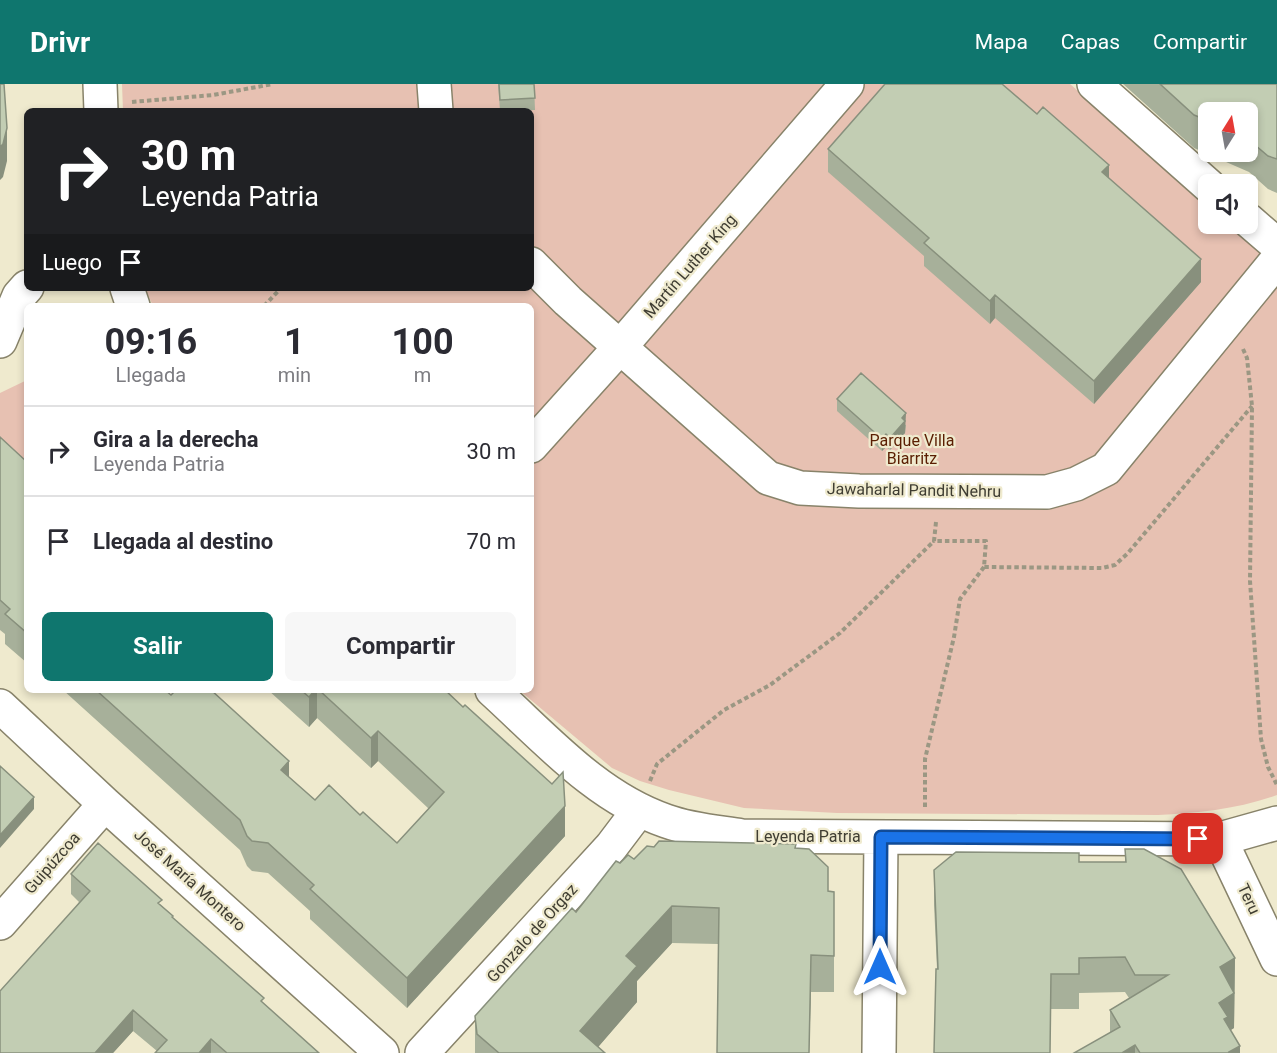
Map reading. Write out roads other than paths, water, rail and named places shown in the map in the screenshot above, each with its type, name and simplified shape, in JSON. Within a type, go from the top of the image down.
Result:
[{"type":"street","points":[[434,84],[436,108]]},
{"type":"street","name":"Martín Luther King","points":[[534,443],[621,346],[847,84]]},
{"type":"street","points":[[1094,84],[1198,176]]},
{"type":"street","points":[[1258,229],[1277,245]]},
{"type":"street","name":"Jawaharlal Pandit Nehru","points":[[534,267],[568,301],[768,478],[800,488],[859,491],[1047,492],[1076,484],[1106,469],[1277,260]]},
{"type":"street","points":[[7,340],[19,296],[24,290]]},
{"type":"street","name":"Leyenda Patria","points":[[495,693],[597,785],[639,810],[697,830],[742,836],[1220,839],[1277,823]]},
{"type":"street","name":"José María Montero","points":[[0,706],[105,804],[382,1053]]},
{"type":"street","name":"Guipúzcoa","points":[[0,923],[105,804]]},
{"type":"street","name":"Gonzalo de Orgaz","points":[[422,1053],[610,847],[639,810]]},
{"type":"street","points":[[879,1053],[881,837]]},
{"type":"street","name":"Teru","points":[[1220,839],[1277,958]]},
{"type":"park label","name":"Parque Villa Biarritz","points":[[912,449]]}]
